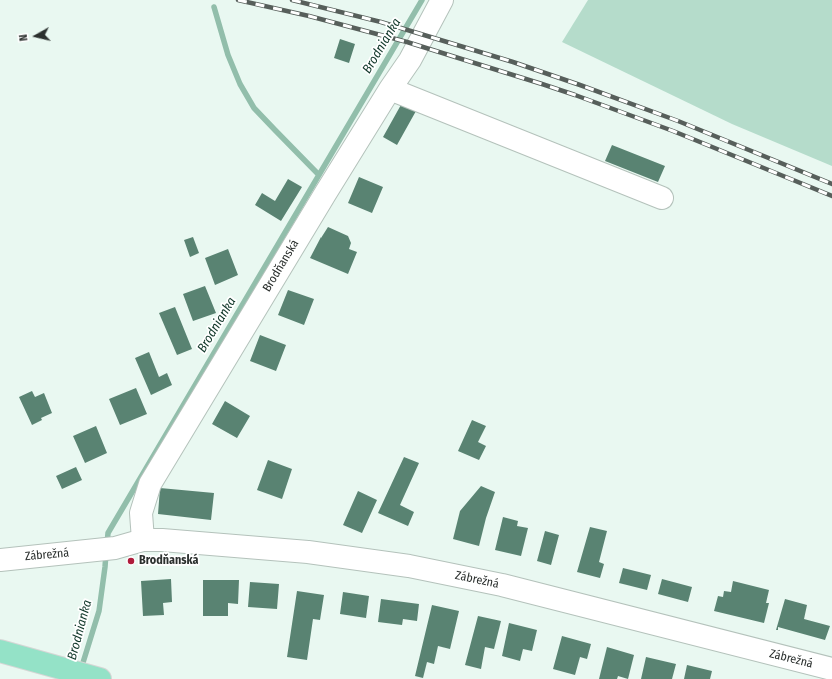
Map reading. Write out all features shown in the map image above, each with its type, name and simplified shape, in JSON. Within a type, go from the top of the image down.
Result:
[{"type":"main road","points":[[0,651],[100,679]]},
{"type":"street","name":"Brodňanská","points":[[143,540],[141,513],[150,484],[320,200],[410,60],[442,0]]},
{"type":"street","points":[[390,89],[662,198]]},
{"type":"street","name":"Zábrežná","points":[[0,560],[115,548],[143,540],[162,540],[308,552],[409,566],[502,585],[832,669]]},
{"type":"green space","points":[[588,0],[832,0],[832,166],[732,124],[562,42]]},
{"type":"building","points":[[340,39],[355,44],[349,63],[334,58]]},
{"type":"building","points":[[402,103],[416,111],[397,145],[383,137]]},
{"type":"building","points":[[612,145],[665,166],[658,182],[605,161]]},
{"type":"building","points":[[359,177],[383,187],[372,213],[348,203]]},
{"type":"building","points":[[288,179],[302,187],[281,221],[255,205],[262,193],[275,201]]},
{"type":"building","points":[[328,227],[348,236],[351,243],[349,249],[357,252],[348,274],[310,258]]},
{"type":"building","points":[[193,237],[199,253],[190,257],[184,240]]},
{"type":"building","points":[[228,249],[238,275],[215,285],[205,258]]},
{"type":"building","points":[[205,286],[216,313],[193,321],[183,294]]},
{"type":"building","points":[[288,290],[314,299],[304,325],[278,315]]},
{"type":"building","points":[[175,307],[192,349],[177,355],[159,313]]},
{"type":"building","points":[[260,335],[286,345],[276,371],[250,361]]},
{"type":"building","points":[[149,352],[159,377],[167,373],[172,385],[151,395],[135,358]]},
{"type":"building","points":[[136,388],[147,414],[120,425],[109,399]]},
{"type":"building","points":[[32,391],[35,397],[44,393],[52,413],[41,418],[42,420],[32,425],[19,397]]},
{"type":"building","points":[[225,401],[250,416],[237,438],[212,424]]},
{"type":"building","points":[[472,420],[486,426],[478,442],[486,446],[479,460],[458,451]]},
{"type":"building","points":[[96,426],[107,453],[85,463],[73,436]]},
{"type":"building","points":[[404,457],[419,463],[400,505],[414,512],[408,526],[378,513]]},
{"type":"building","points":[[268,460],[292,469],[282,499],[257,490]]},
{"type":"building","points":[[76,467],[82,480],[62,489],[56,476]]},
{"type":"building","points":[[481,486],[495,492],[486,518],[479,546],[453,539],[460,511]]},
{"type":"building","points":[[160,488],[214,493],[211,520],[158,514]]},
{"type":"building","points":[[358,491],[377,500],[362,533],[343,525]]},
{"type":"building","points":[[503,517],[518,521],[517,526],[528,528],[521,556],[495,550]]},
{"type":"building","points":[[590,527],[607,531],[599,562],[604,564],[600,578],[577,572]]},
{"type":"building","points":[[545,531],[559,535],[551,565],[537,561]]},
{"type":"building","points":[[623,568],[651,575],[647,590],[619,583]]},
{"type":"building","points":[[171,579],[172,602],[163,603],[164,615],[143,616],[141,581]]},
{"type":"building","points":[[662,579],[692,587],[688,602],[658,594]]},
{"type":"building","points":[[203,580],[239,580],[238,604],[228,603],[228,616],[203,616]]},
{"type":"building","points":[[733,581],[769,590],[766,603],[769,603],[764,623],[714,611],[718,596],[723,597],[724,591],[731,592]]},
{"type":"building","points":[[250,582],[279,584],[277,609],[248,607]]},
{"type":"building","points":[[297,591],[324,595],[320,620],[313,619],[307,660],[287,657]]},
{"type":"building","points":[[343,592],[369,596],[366,618],[340,614]]},
{"type":"building","points":[[381,599],[419,604],[417,621],[403,619],[402,625],[378,622]]},
{"type":"building","points":[[785,599],[807,605],[804,619],[830,626],[825,640],[778,627],[778,630],[776,630]]},
{"type":"building","points":[[432,605],[459,611],[450,649],[438,646],[434,664],[427,662],[423,678],[415,676]]},
{"type":"building","points":[[478,616],[501,621],[494,649],[485,647],[481,669],[465,665]]},
{"type":"building","points":[[509,623],[537,630],[532,651],[523,649],[520,661],[502,656]]},
{"type":"building","points":[[562,636],[591,644],[587,659],[580,657],[575,675],[553,669]]},
{"type":"building","points":[[607,647],[634,655],[628,679],[618,676],[617,679],[599,679]]},
{"type":"building","points":[[646,657],[676,664],[672,679],[641,679]]},
{"type":"building","points":[[687,665],[712,671],[710,679],[684,679]]},
{"type":"waterway","name":"Brodnianka","points":[[107,544],[108,533],[422,0]]},
{"type":"waterway","points":[[214,7],[228,55],[240,84],[254,108],[319,175]]},
{"type":"waterway","name":"Brodnianka","points":[[81,669],[99,611],[106,553]]},
{"type":"railway","points":[[238,0],[309,16],[407,42],[542,84],[673,131],[832,196]]},
{"type":"railway","points":[[292,0],[381,22],[513,62],[678,121],[832,184]]},
{"type":"place","name":"Brodňanská","points":[[131,561]]}]
